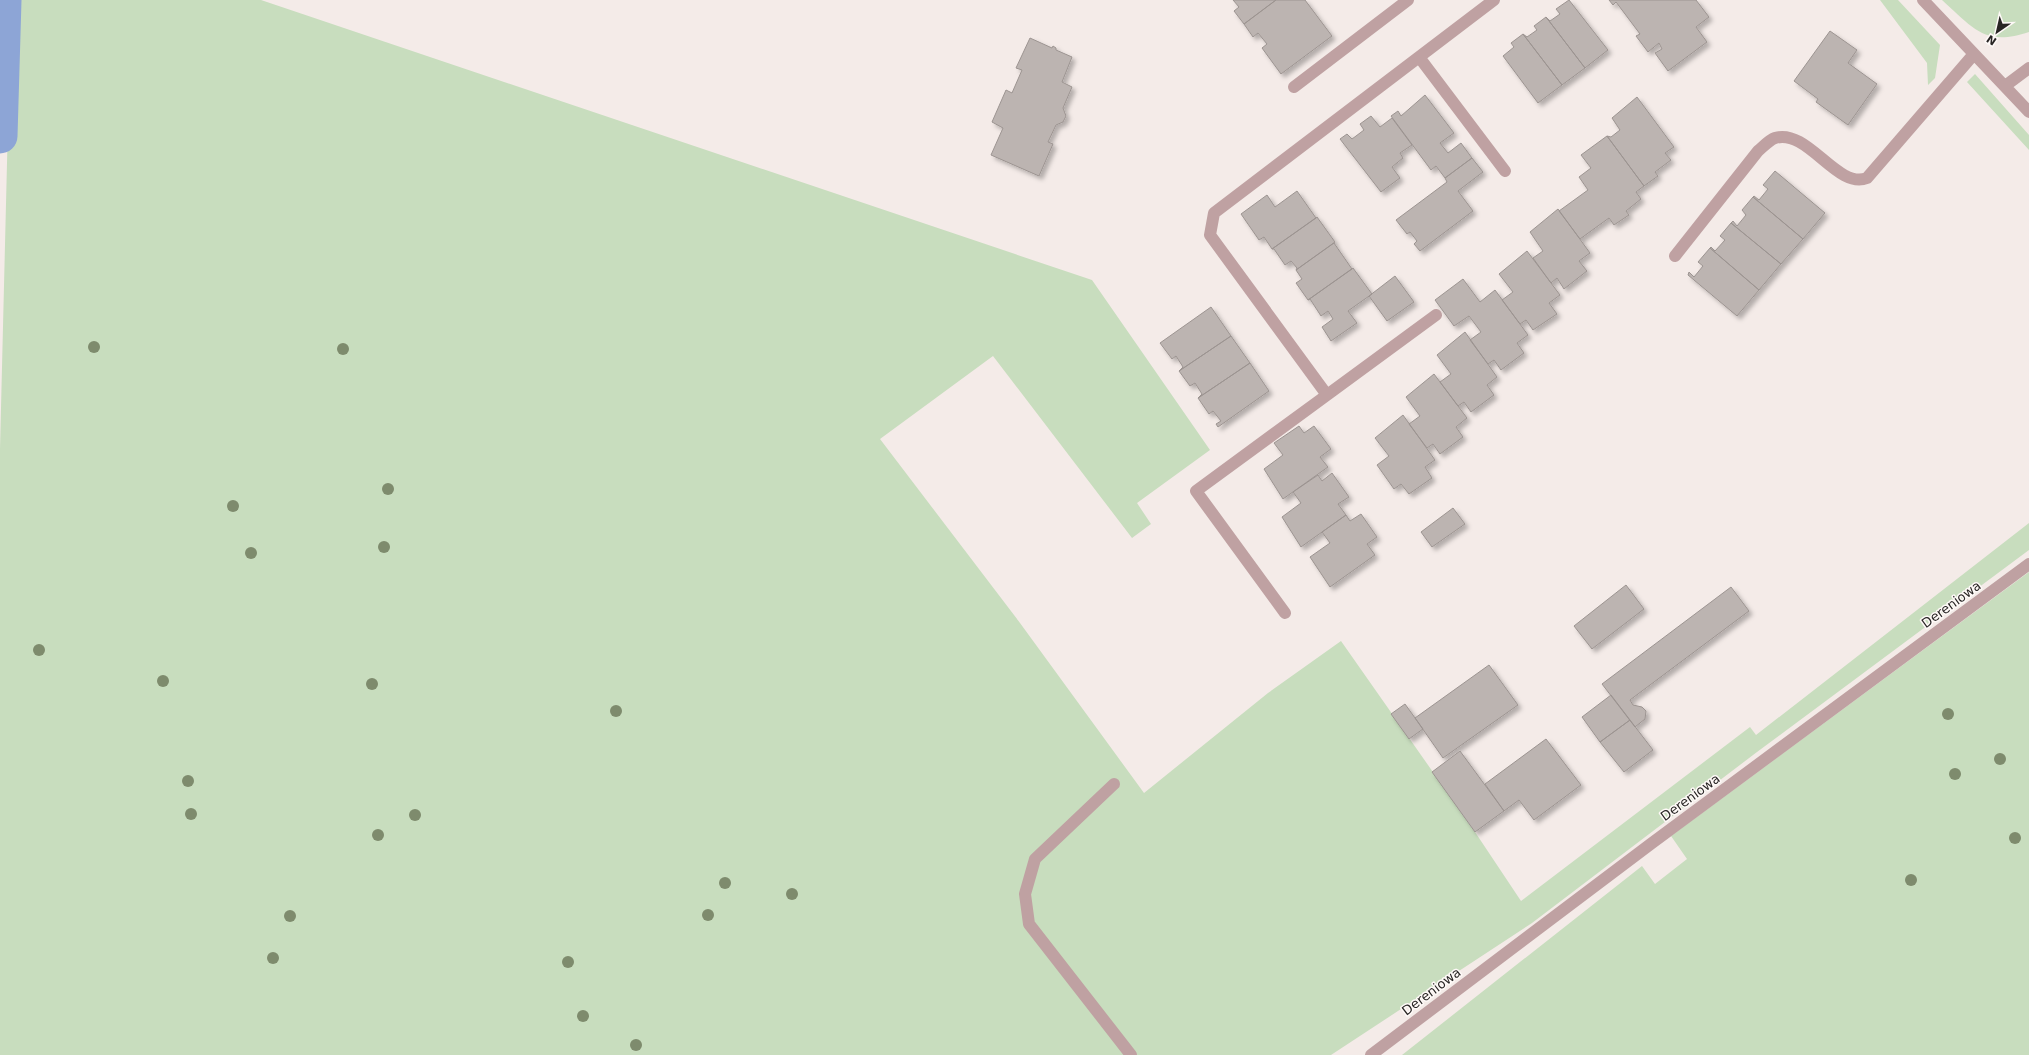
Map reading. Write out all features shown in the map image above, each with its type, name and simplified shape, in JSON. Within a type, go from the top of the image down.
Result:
[{"type":"street","points":[[1294,87],[1408,0]]},
{"type":"street","points":[[1327,395],[1210,235],[1214,213],[1494,0]]},
{"type":"street","points":[[1923,0],[2029,112]]},
{"type":"street","points":[[1675,256],[1758,151],[1773,138],[1783,136],[1798,141],[1848,178],[1860,181],[1867,178],[1974,54]]},
{"type":"street","points":[[1419,57],[1505,171]]},
{"type":"street","points":[[2005,86],[2029,68]]},
{"type":"street","points":[[1285,613],[1196,491],[1436,315]]},
{"type":"street","name":"Dereniowa","points":[[1371,1055],[1645,847],[2029,564]]},
{"type":"street","points":[[1114,784],[1035,859],[1025,894],[1029,924],[1132,1055]]},
{"type":"green space","points":[[11,0],[261,0],[1092,280],[1210,450],[1137,503],[1151,524],[1132,538],[993,356],[880,439],[1020,623],[1144,793],[1268,693],[1341,641],[1475,832],[1521,901],[1750,727],[1756,735],[2029,523],[2029,550],[1757,752],[1532,923],[1331,1055],[0,1055],[0,449]]},
{"type":"green space","points":[[1880,0],[1898,0],[1940,45],[1935,78],[1928,85],[1927,63]]},
{"type":"green space","points":[[1942,0],[2029,0],[2029,32],[2014,36],[1990,36],[1981,32],[1962,19]]},
{"type":"green space","points":[[1975,74],[2029,135],[2029,150],[1967,82]]},
{"type":"green space","points":[[2029,572],[2029,1055],[1402,1055],[1642,866],[1655,884],[1687,859],[1671,836]]},
{"type":"building","points":[[1233,0],[1276,0],[1244,24],[1234,11],[1239,7]]},
{"type":"building","points":[[1276,0],[1305,0],[1332,36],[1281,74],[1262,48],[1267,44],[1258,33],[1253,37],[1244,24]]},
{"type":"building","points":[[1569,0],[1608,50],[1585,68],[1546,17],[1550,21],[1560,14],[1556,9]]},
{"type":"building","points":[[1609,0],[1696,0],[1709,17],[1696,27],[1707,42],[1668,71],[1655,53],[1662,49],[1659,43],[1648,52],[1636,36],[1640,34],[1616,2],[1613,5]]},
{"type":"building","points":[[1546,17],[1585,68],[1562,85],[1523,34],[1527,37],[1537,30],[1534,26]]},
{"type":"building","points":[[1830,31],[1857,50],[1848,63],[1877,84],[1848,125],[1816,102],[1818,99],[1794,81]]},
{"type":"building","points":[[1523,34],[1562,85],[1538,103],[1503,56],[1514,47],[1511,43]]},
{"type":"building","points":[[1030,38],[1052,48],[1053,46],[1056,50],[1072,57],[1062,82],[1072,87],[1063,108],[1066,116],[1063,122],[1056,125],[1048,142],[1053,144],[1039,176],[991,155],[1003,128],[992,122],[1006,90],[1012,93],[1022,70],[1016,68]]},
{"type":"building","points":[[1425,95],[1454,133],[1440,143],[1448,153],[1461,143],[1472,158],[1445,178],[1436,166],[1431,170],[1391,116],[1398,111],[1401,116]]},
{"type":"building","points":[[1637,97],[1674,147],[1665,153],[1671,160],[1655,172],[1658,176],[1644,186],[1607,136],[1611,137],[1620,130],[1612,118]]},
{"type":"building","points":[[1371,116],[1380,127],[1392,118],[1412,145],[1400,153],[1403,158],[1392,167],[1400,178],[1381,192],[1340,139],[1347,134],[1352,139],[1364,130],[1360,124]]},
{"type":"building","points":[[1607,136],[1644,186],[1636,192],[1641,199],[1626,211],[1629,215],[1614,225],[1609,218],[1580,239],[1559,211],[1588,190],[1579,177],[1591,168],[1581,155]]},
{"type":"building","points":[[1472,158],[1483,172],[1458,191],[1473,211],[1420,251],[1414,244],[1417,241],[1410,232],[1407,234],[1396,220],[1447,182],[1445,178]]},
{"type":"building","points":[[1775,171],[1825,213],[1803,239],[1753,197],[1754,196],[1759,200],[1768,189],[1763,185]]},
{"type":"building","points":[[1297,191],[1316,218],[1272,249],[1264,237],[1259,240],[1241,214],[1267,195],[1275,207]]},
{"type":"building","points":[[1753,197],[1803,239],[1781,264],[1731,223],[1733,221],[1737,226],[1746,215],[1742,210]]},
{"type":"building","points":[[1558,209],[1590,253],[1579,261],[1587,271],[1564,289],[1557,278],[1551,283],[1533,258],[1543,251],[1530,232]]},
{"type":"building","points":[[1317,217],[1335,242],[1296,270],[1297,268],[1291,261],[1285,265],[1274,249],[1272,249]]},
{"type":"building","points":[[1731,223],[1781,264],[1759,290],[1710,248],[1711,247],[1715,251],[1725,240],[1720,236]]},
{"type":"building","points":[[1334,243],[1352,269],[1308,300],[1296,283],[1302,279],[1296,270]]},
{"type":"building","points":[[1710,248],[1759,290],[1737,316],[1688,275],[1689,272],[1694,277],[1703,266],[1698,262]]},
{"type":"building","points":[[1527,251],[1560,295],[1549,303],[1557,314],[1533,330],[1526,320],[1520,324],[1502,300],[1513,292],[1499,274]]},
{"type":"building","points":[[1353,268],[1372,294],[1348,311],[1357,323],[1331,341],[1322,327],[1333,319],[1328,311],[1321,316],[1310,299],[1308,300]]},
{"type":"building","points":[[1395,276],[1414,302],[1387,321],[1369,296]]},
{"type":"building","points":[[1463,279],[1480,302],[1495,290],[1528,335],[1517,343],[1524,353],[1501,370],[1494,360],[1488,364],[1470,340],[1481,332],[1469,316],[1454,326],[1435,300]]},
{"type":"building","points":[[1211,307],[1231,336],[1179,371],[1183,367],[1176,356],[1172,359],[1160,343]]},
{"type":"building","points":[[1465,332],[1497,377],[1487,385],[1494,395],[1471,412],[1464,402],[1458,406],[1440,382],[1451,374],[1437,355]]},
{"type":"building","points":[[1231,336],[1250,363],[1198,398],[1202,394],[1195,383],[1190,386],[1179,371]]},
{"type":"building","points":[[1250,363],[1269,391],[1218,427],[1216,424],[1221,421],[1213,411],[1209,414],[1198,398]]},
{"type":"building","points":[[1434,374],[1467,418],[1456,427],[1463,437],[1440,454],[1433,444],[1427,448],[1409,424],[1420,416],[1406,397]]},
{"type":"building","points":[[1403,415],[1435,460],[1425,467],[1432,478],[1409,494],[1401,484],[1394,489],[1377,465],[1389,456],[1375,438]]},
{"type":"building","points":[[1299,426],[1304,433],[1314,426],[1331,449],[1320,457],[1328,467],[1283,499],[1264,469],[1283,455],[1274,443]]},
{"type":"building","points":[[1332,473],[1349,497],[1338,504],[1346,515],[1301,547],[1282,517],[1301,503],[1293,492],[1318,475],[1322,481]]},
{"type":"building","points":[[1453,508],[1465,524],[1432,547],[1421,532]]},
{"type":"building","points":[[1361,514],[1377,537],[1367,544],[1375,555],[1330,587],[1310,557],[1330,543],[1322,532],[1346,515],[1350,521]]},
{"type":"building","points":[[1626,585],[1644,609],[1592,649],[1574,626]]},
{"type":"building","points":[[1731,587],[1749,611],[1630,700],[1633,705],[1642,707],[1646,711],[1645,719],[1635,727],[1602,684]]},
{"type":"building","points":[[1489,665],[1518,705],[1443,758],[1415,718]]},
{"type":"building","points":[[1611,695],[1630,720],[1600,742],[1582,717]]},
{"type":"building","points":[[1405,704],[1423,729],[1409,739],[1391,714]]},
{"type":"building","points":[[1630,720],[1653,750],[1624,772],[1600,742]]},
{"type":"building","points":[[1546,739],[1581,785],[1534,820],[1519,800],[1504,811],[1485,784]]},
{"type":"building","points":[[1460,751],[1504,811],[1475,832],[1432,772]]},
{"type":"waterway","points":[[0,136],[4,0]]}]
